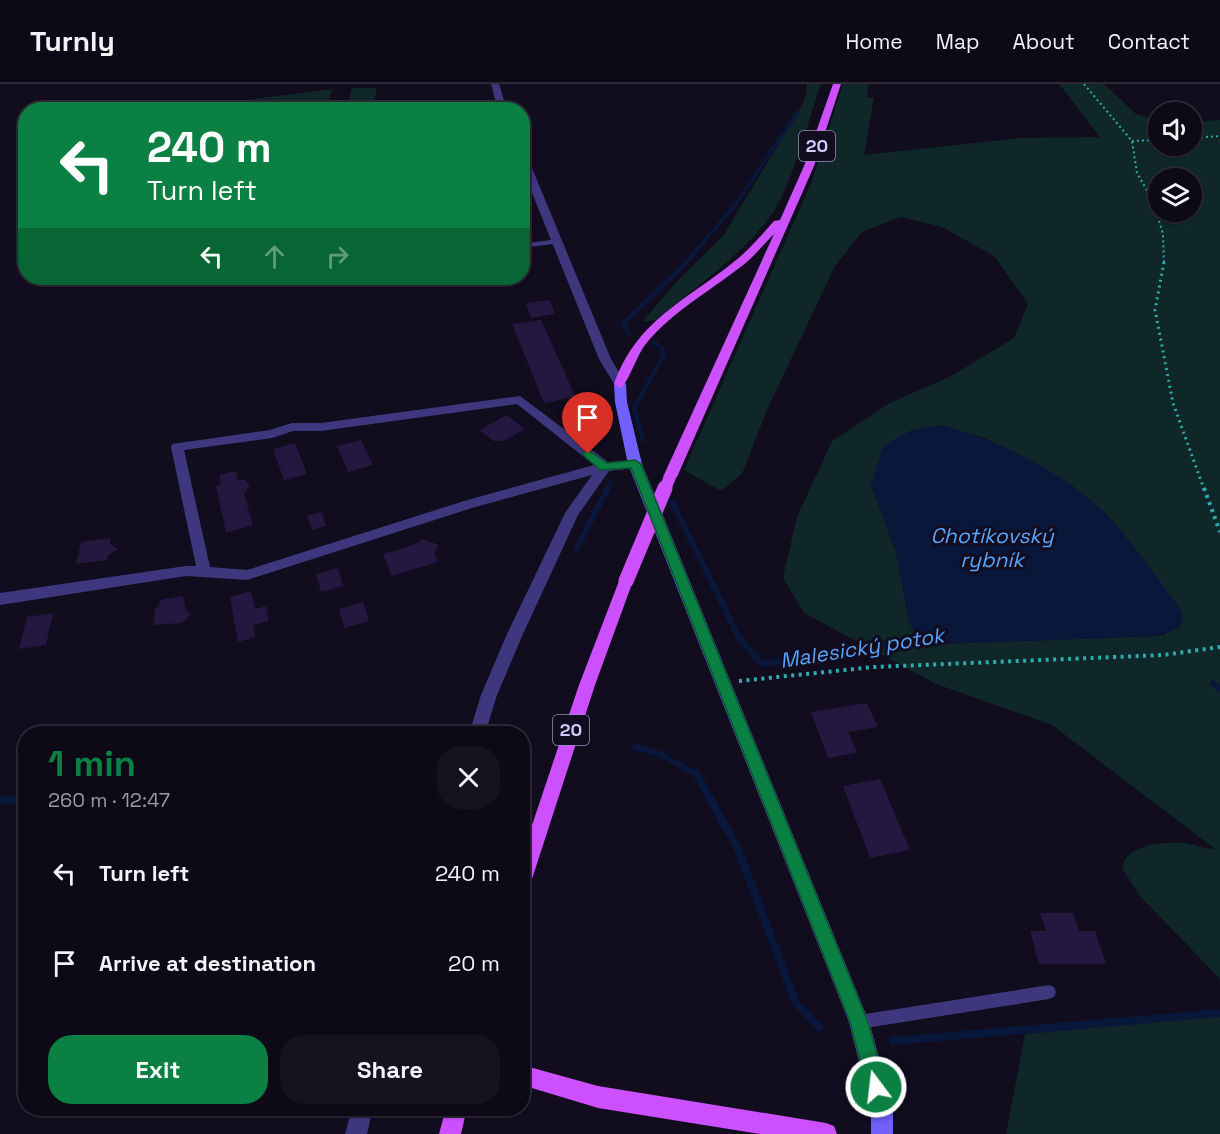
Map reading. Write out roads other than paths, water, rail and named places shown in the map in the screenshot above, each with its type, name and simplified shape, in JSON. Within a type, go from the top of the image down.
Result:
[{"type":"main road","name":"20","points":[[530,858],[587,685],[626,581],[670,477],[792,207],[822,132],[837,84]]},
{"type":"main road","points":[[620,384],[628,361],[641,342],[677,308],[746,257],[792,207]]},
{"type":"main road","points":[[530,1077],[598,1096],[826,1134]]},
{"type":"main road","points":[[450,1134],[455,1116]]},
{"type":"street","points":[[495,84],[501,102]]},
{"type":"street","points":[[530,176],[605,359],[620,384],[621,402],[635,464],[859,1022],[882,1108],[882,1134]]},
{"type":"street","points":[[204,571],[177,447],[272,434],[301,426],[321,427],[520,400],[604,468]]},
{"type":"street","points":[[0,599],[168,573],[204,571],[223,575],[247,575],[469,504],[604,468],[635,464]]},
{"type":"street","points":[[480,726],[515,634],[572,513],[604,468]]},
{"type":"street","points":[[356,1134],[361,1116]]},
{"type":"lane","points":[[530,188],[535,188]]},
{"type":"lane","points":[[530,245],[557,242]]},
{"type":"lane","points":[[859,1022],[1049,992]]},
{"type":"water","name":"Chotíkovský rybník","points":[[940,425],[1009,449],[1054,474],[1094,503],[1111,519],[1178,606],[1183,617],[1180,628],[1155,636],[939,644],[916,635],[909,622],[896,551],[871,485],[883,446],[912,430]]},
{"type":"waterway","name":"Malesický potok","points":[[685,264],[735,205],[798,111]]},
{"type":"waterway","name":"Malesický potok","points":[[629,334],[623,324],[685,264]]},
{"type":"waterway","name":"Malesický potok","points":[[643,440],[634,408],[663,357],[662,348],[654,342]]},
{"type":"waterway","points":[[608,489],[611,483]]},
{"type":"waterway","points":[[577,548],[608,488]]},
{"type":"waterway","name":"Malesický potok","points":[[672,502],[738,636],[761,664],[930,637]]},
{"type":"waterway","points":[[1213,683],[1220,689]]},
{"type":"waterway","points":[[635,747],[660,754],[697,774]]},
{"type":"waterway","points":[[697,774],[738,849],[796,1003],[819,1027]]},
{"type":"waterway","points":[[0,800],[18,800]]},
{"type":"waterway","points":[[893,1041],[1220,1013]]}]
